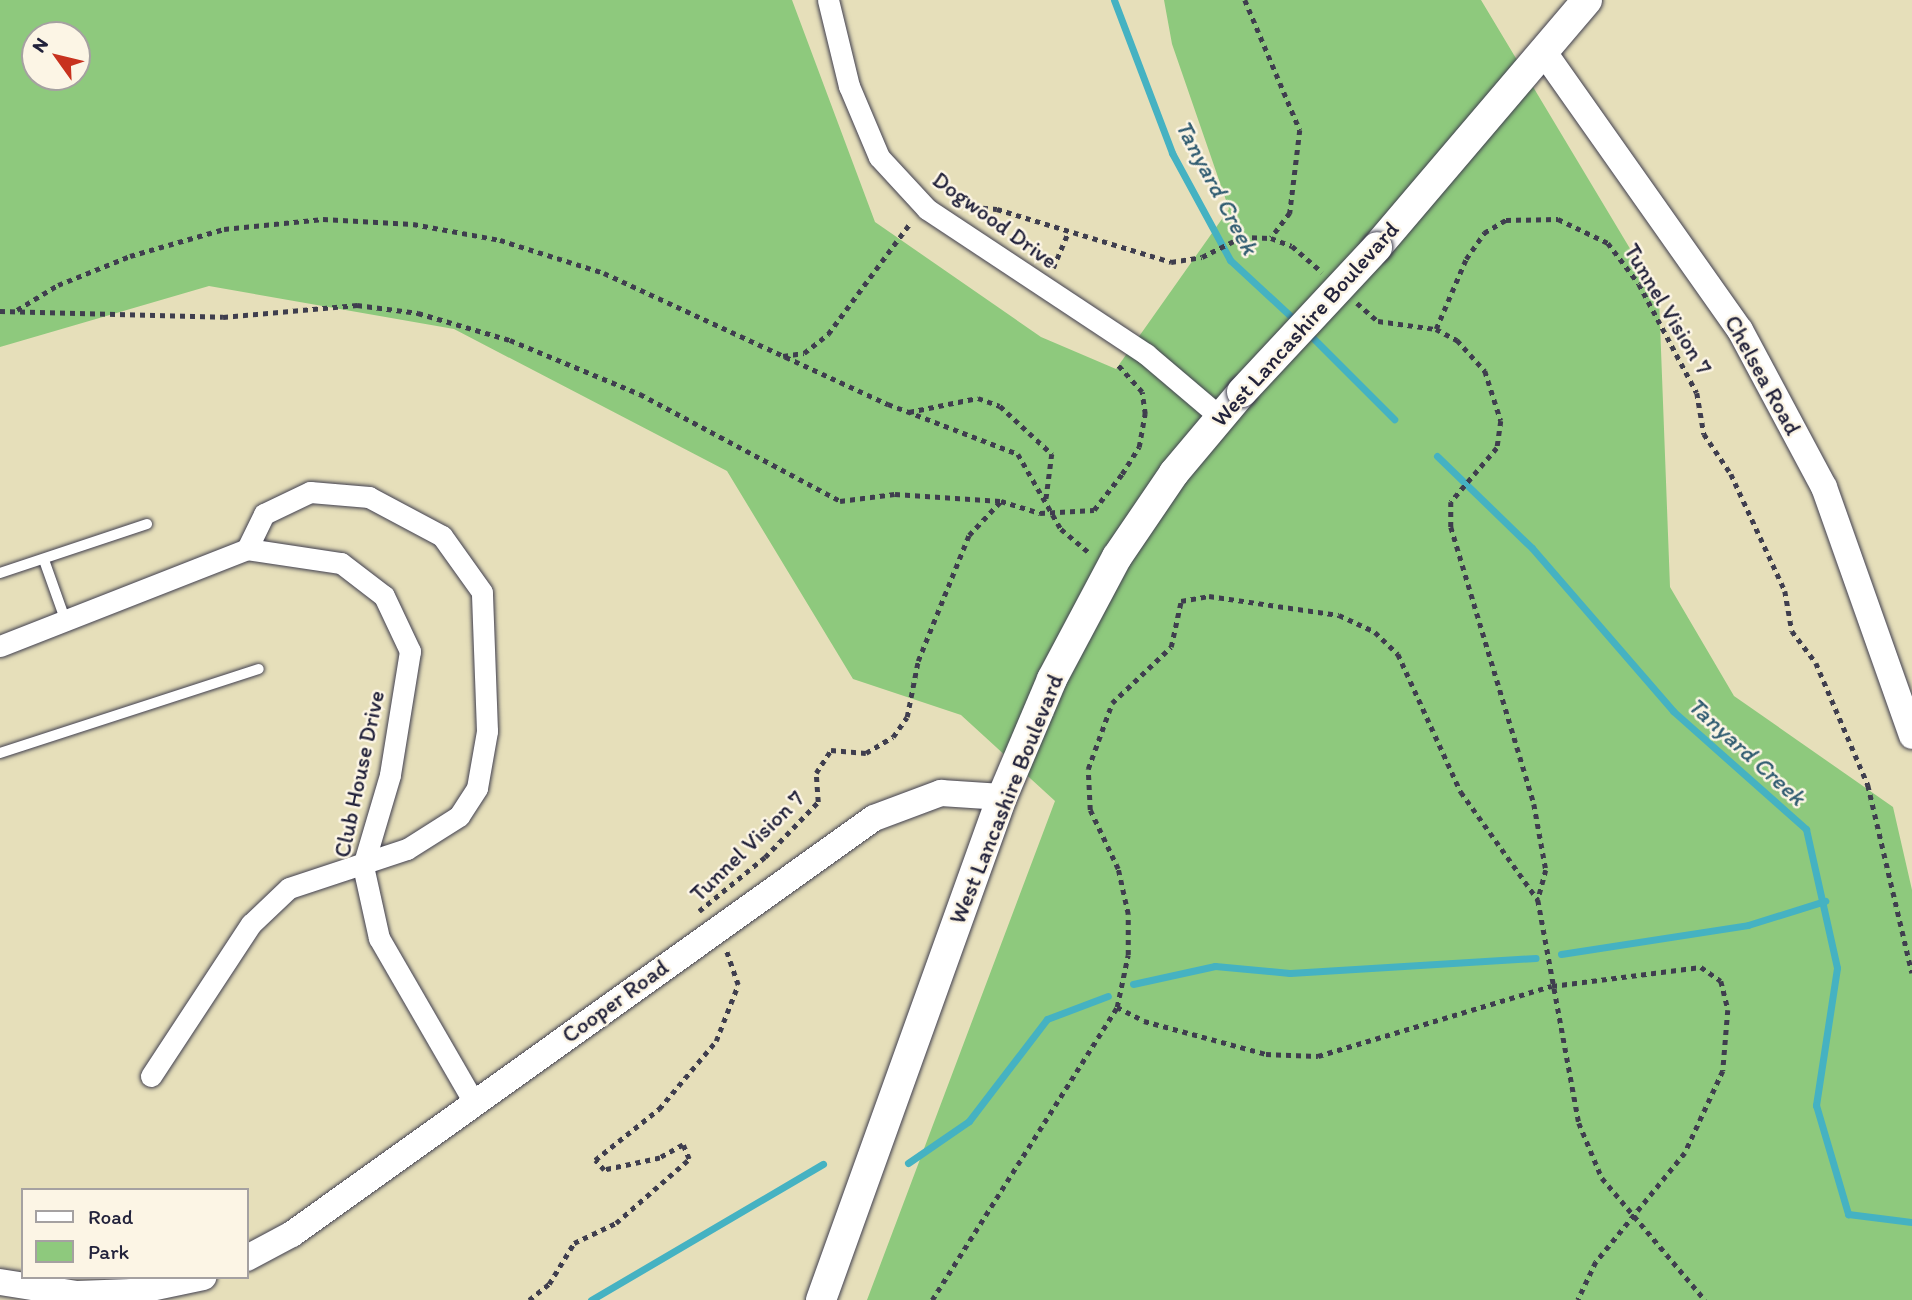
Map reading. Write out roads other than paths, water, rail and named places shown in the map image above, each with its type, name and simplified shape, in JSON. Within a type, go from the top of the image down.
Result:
[{"type":"main road","name":"West Lancashire Boulevard","points":[[821,1300],[1002,797],[1052,679],[1117,557],[1219,416],[1377,247],[1587,0]]},
{"type":"street","name":"Dogwood Drive","points":[[828,0],[849,86],[879,157],[927,209],[1146,354],[1219,416]]},
{"type":"street","name":"Chelsea Road","points":[[1543,51],[1747,342],[1825,487],[1912,736]]},
{"type":"street","points":[[151,1076],[251,924],[289,888],[363,866],[407,849],[459,816],[477,788],[487,732],[482,592],[442,536],[369,497],[310,492],[264,514],[247,550]]},
{"type":"street","name":"Club House Drive","points":[[0,646],[247,550],[341,563],[384,596],[399,622],[410,652],[390,775],[363,866],[379,938],[475,1104]]},
{"type":"street","name":"Cooper Road","points":[[248,1257],[292,1234],[874,818],[941,793],[1002,797]]},
{"type":"street","points":[[0,1282],[76,1297],[132,1292],[194,1279]]},
{"type":"lane","points":[[0,573],[147,524]]},
{"type":"lane","points":[[44,559],[65,620]]},
{"type":"lane","points":[[0,753],[259,669]]},
{"type":"waterway","name":"Tanyard Creek","points":[[1114,0],[1172,153],[1230,260],[1297,322]]},
{"type":"waterway","name":"Tanyard Creek","points":[[1308,333],[1394,419]]},
{"type":"waterway","name":"Tanyard Creek","points":[[1437,456],[1532,548],[1673,711],[1806,829],[1837,968],[1816,1105],[1848,1214],[1912,1222]]},
{"type":"waterway","points":[[1561,954],[1748,925],[1825,901]]},
{"type":"waterway","points":[[1133,984],[1215,966],[1290,973],[1536,958]]},
{"type":"waterway","points":[[908,1163],[969,1121],[1047,1019],[1108,996]]},
{"type":"waterway","points":[[591,1300],[823,1164]]}]
